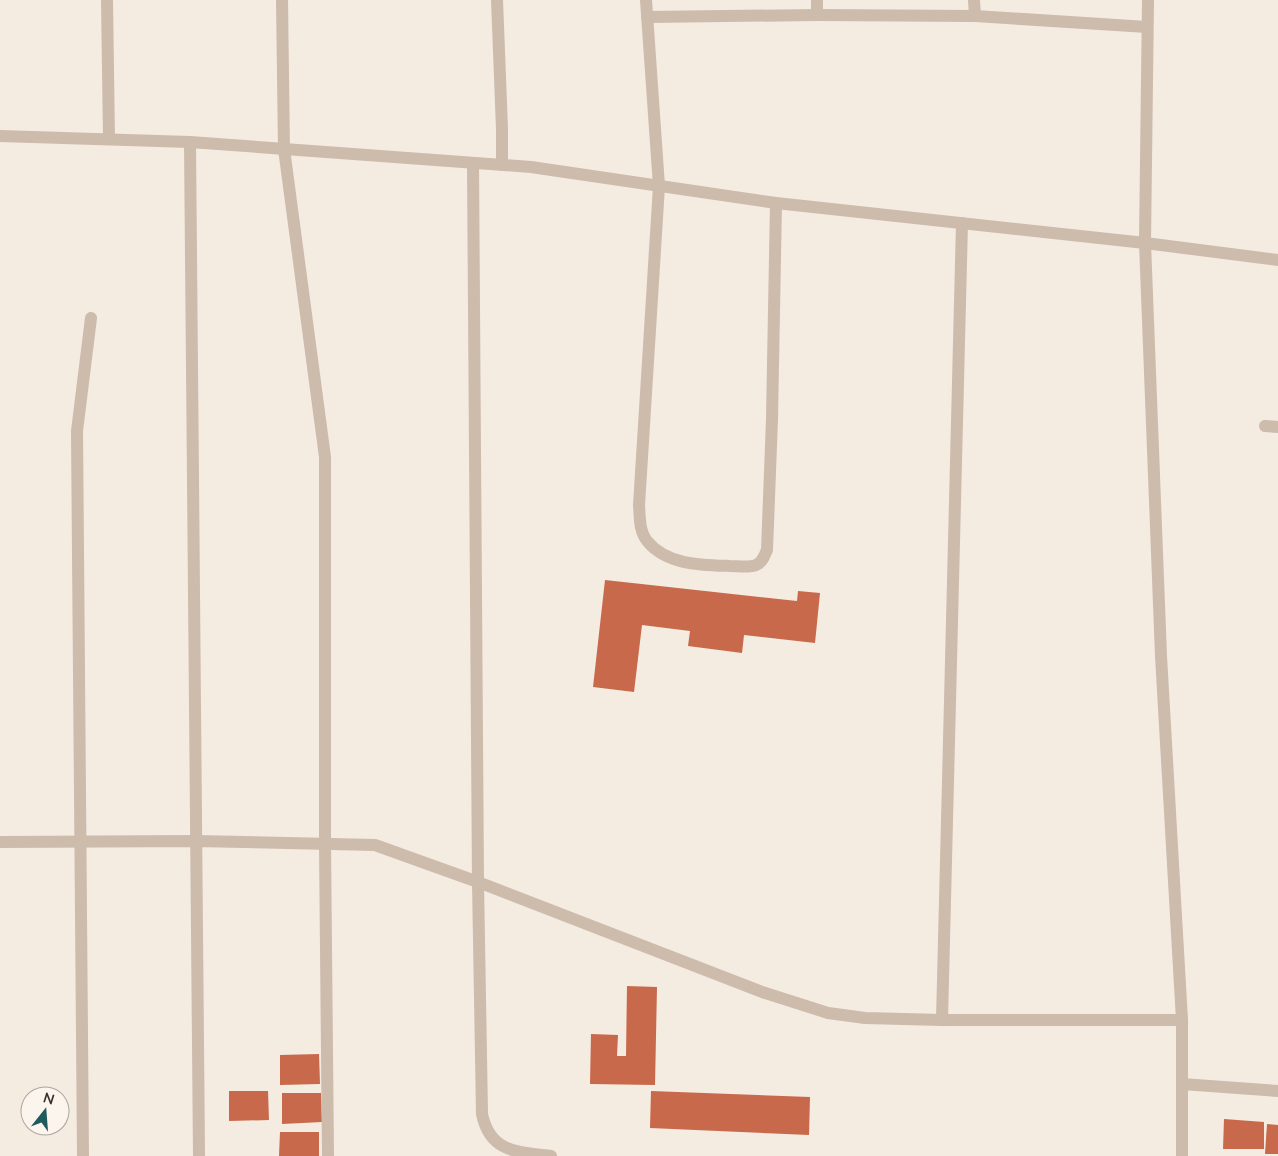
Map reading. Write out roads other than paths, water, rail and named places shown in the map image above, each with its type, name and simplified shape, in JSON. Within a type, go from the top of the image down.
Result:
[{"type":"street","points":[[106,0],[109,139]]},
{"type":"street","points":[[282,0],[284,150],[325,457],[325,844],[328,1156]]},
{"type":"street","points":[[497,0],[502,165]]},
{"type":"street","points":[[646,0],[659,186],[639,505],[641,528],[646,541],[659,552],[674,559],[698,564],[746,567],[756,565],[763,560],[767,550],[776,203]]},
{"type":"street","points":[[817,0],[817,14]]},
{"type":"street","points":[[974,0],[976,16]]},
{"type":"street","points":[[1148,0],[1145,243],[1161,656],[1182,1020],[1182,1156]]},
{"type":"street","points":[[647,17],[817,14],[976,16],[1147,27]]},
{"type":"street","points":[[0,136],[190,142],[531,167],[776,203],[1145,243],[1278,260]]},
{"type":"street","points":[[190,142],[199,1156]]},
{"type":"street","points":[[474,163],[478,882],[482,1114],[485,1127],[494,1140],[503,1147],[517,1152],[551,1156]]},
{"type":"street","points":[[942,1020],[962,223]]},
{"type":"street","points":[[83,1156],[77,431],[91,318]]},
{"type":"street","points":[[0,842],[196,841],[375,845],[478,882],[762,992],[828,1013],[865,1018],[942,1020],[1182,1020]]},
{"type":"street","points":[[1182,1084],[1278,1091]]}]
